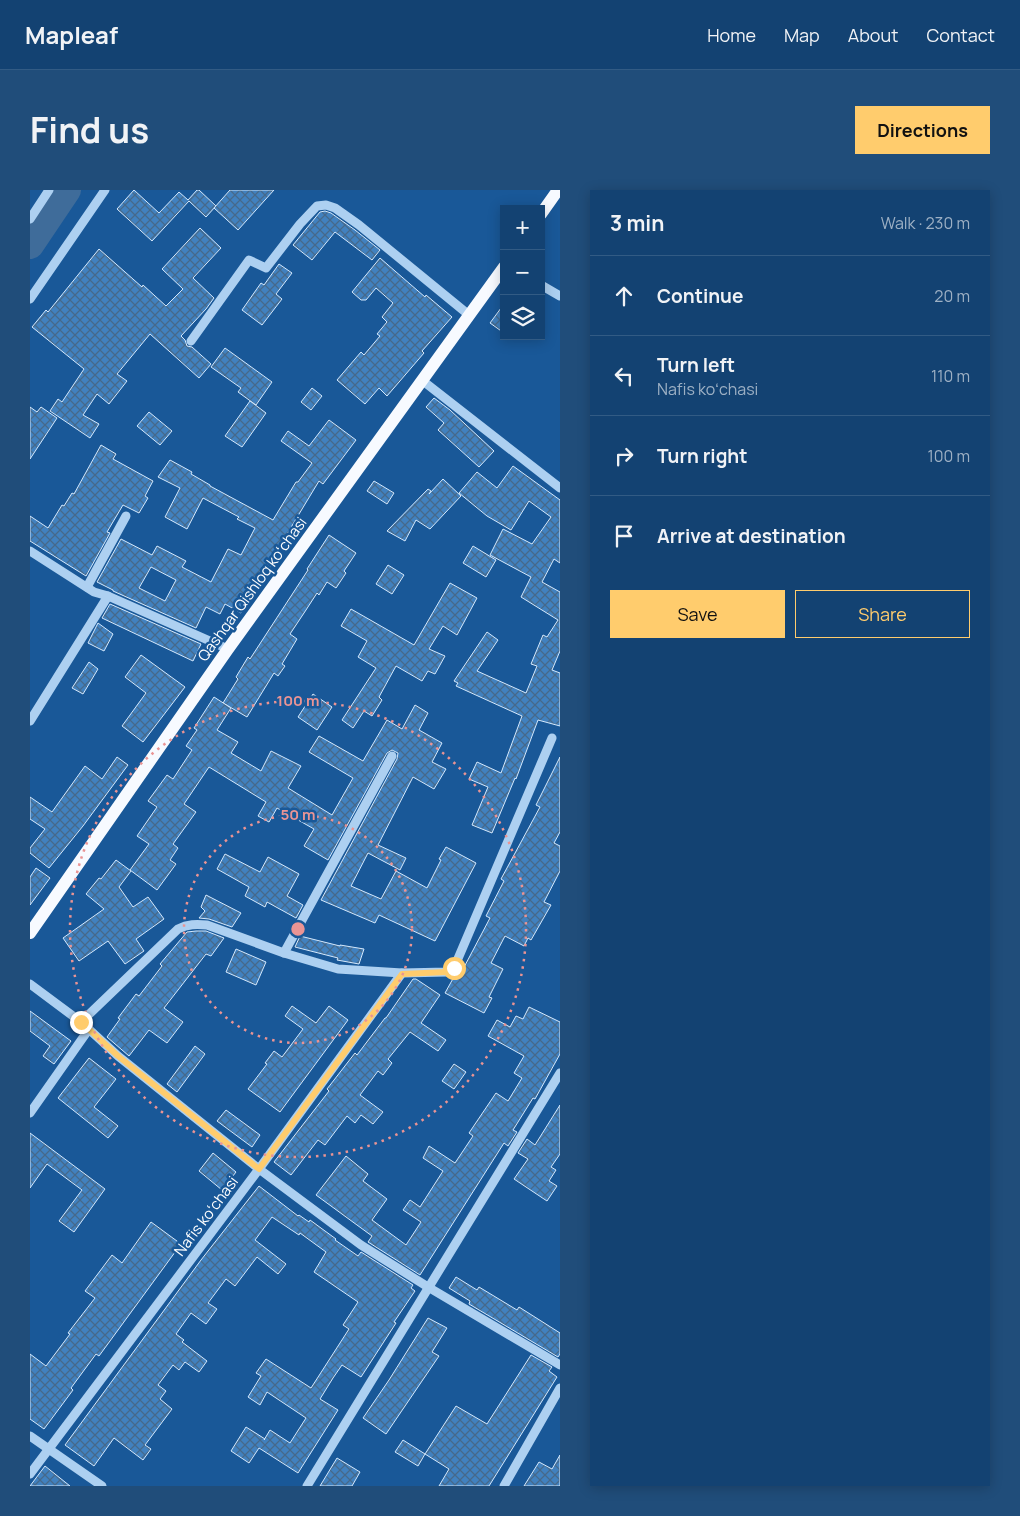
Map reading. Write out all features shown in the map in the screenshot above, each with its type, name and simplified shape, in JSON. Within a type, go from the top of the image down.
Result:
[{"type":"main road","points":[[545,210],[557,196]]},
{"type":"main road","name":"Qashqar Qishloq koʻchasi","points":[[30,933],[228,650],[500,272]]},
{"type":"street","points":[[30,219],[50,190]]},
{"type":"street","points":[[30,299],[105,190]]},
{"type":"street","points":[[190,341],[249,260],[266,268],[300,224],[317,206],[326,205],[335,208],[359,225],[469,315]]},
{"type":"street","points":[[545,287],[560,296]]},
{"type":"street","points":[[423,381],[560,488]]},
{"type":"street","points":[[87,587],[126,516]]},
{"type":"street","points":[[30,551],[94,592],[108,596],[228,650]]},
{"type":"street","points":[[30,720],[108,596]]},
{"type":"street","points":[[81,1022],[178,929],[186,925],[207,926],[284,953],[338,969],[402,974],[447,972],[454,968],[552,738]]},
{"type":"street","points":[[284,953],[392,756]]},
{"type":"street","name":"Nafis koʻchasi","points":[[30,1474],[259,1169],[402,974]]},
{"type":"street","points":[[30,984],[89,1028],[118,1056],[259,1169],[361,1245],[560,1365]]},
{"type":"street","points":[[30,1113],[89,1028]]},
{"type":"street","points":[[307,1486],[560,1073]]},
{"type":"street","points":[[504,1486],[560,1388]]},
{"type":"street","points":[[30,1436],[102,1486]]},
{"type":"building","points":[[134,190],[159,213],[179,192],[188,200],[199,190],[216,206],[206,217],[189,201],[152,241],[117,209]]},
{"type":"building","points":[[230,190],[274,190],[238,230],[214,208]]},
{"type":"building","points":[[320,212],[331,213],[355,230],[380,250],[372,260],[335,232],[312,260],[293,245]]},
{"type":"building","points":[[200,228],[221,248],[193,278],[214,298],[181,336],[187,346],[192,347],[211,364],[199,378],[150,334],[117,374],[127,381],[109,404],[97,394],[83,415],[99,424],[90,438],[50,411],[58,399],[62,402],[84,369],[32,327],[46,310],[48,312],[99,249],[166,306],[183,289],[162,269]]},
{"type":"building","points":[[380,258],[425,297],[426,295],[452,317],[422,351],[424,353],[387,396],[379,388],[365,404],[337,380],[361,352],[364,355],[380,336],[377,334],[387,322],[382,317],[393,303],[376,288],[366,300],[361,300],[352,292]]},
{"type":"building","points":[[279,264],[292,273],[276,294],[282,299],[262,325],[242,310],[261,283],[264,285]]},
{"type":"building","points":[[500,309],[500,330],[490,323]]},
{"type":"building","points":[[225,348],[272,382],[256,405],[238,392],[241,388],[211,367]]},
{"type":"building","points":[[312,388],[322,396],[311,410],[301,402]]},
{"type":"building","points":[[434,398],[450,410],[494,451],[479,467],[438,430],[444,423],[426,407]]},
{"type":"building","points":[[250,401],[266,413],[242,447],[225,436]]},
{"type":"building","points":[[30,407],[37,412],[41,407],[57,418],[30,459]]},
{"type":"building","points":[[149,412],[172,431],[160,445],[137,426]]},
{"type":"building","points":[[329,420],[356,440],[323,484],[319,481],[290,529],[269,570],[264,567],[241,613],[225,604],[220,614],[206,607],[196,628],[97,582],[121,539],[152,555],[157,546],[186,561],[182,567],[211,582],[228,549],[241,555],[255,528],[237,519],[239,517],[203,498],[187,529],[165,517],[180,488],[158,477],[170,460],[192,472],[191,474],[210,486],[273,520],[296,482],[298,482],[312,463],[281,441],[288,431],[309,446]],"holes":[[[151,567],[176,580],[165,601],[139,588]]]},
{"type":"building","points":[[101,445],[116,454],[113,459],[153,481],[145,496],[148,498],[139,513],[123,505],[107,532],[110,533],[86,576],[30,541],[30,516],[48,528],[62,505],[64,506],[72,493],[74,494]]},
{"type":"building","points":[[513,466],[560,500],[560,563],[554,559],[542,582],[560,592],[560,651],[552,670],[560,673],[560,726],[538,720],[516,779],[492,833],[472,825],[488,787],[469,779],[477,762],[501,773],[522,716],[456,686],[458,683],[454,681],[487,632],[498,640],[477,671],[526,693],[537,666],[531,664],[543,635],[547,637],[558,620],[521,597],[531,577],[490,555],[503,529],[532,544],[551,517],[529,501],[511,530],[487,516],[459,493],[477,472],[497,488]]},
{"type":"building","points":[[443,479],[461,496],[430,529],[416,520],[405,541],[387,531],[428,489],[431,491],[429,494]]},
{"type":"building","points":[[374,481],[394,493],[387,504],[367,491]]},
{"type":"building","points":[[329,535],[356,553],[336,588],[327,582],[319,595],[317,593],[290,634],[297,639],[282,664],[285,666],[278,676],[274,673],[247,717],[223,703],[238,679],[236,677],[248,657],[250,659]]},
{"type":"building","points":[[473,546],[496,560],[486,577],[463,563]]},
{"type":"building","points":[[388,565],[404,575],[392,594],[376,584]]},
{"type":"building","points":[[450,583],[477,598],[457,635],[443,626],[429,649],[445,656],[435,674],[428,671],[422,681],[396,666],[379,697],[382,700],[372,716],[364,711],[353,728],[342,720],[376,668],[358,657],[367,641],[341,626],[351,609],[414,645]]},
{"type":"building","points":[[110,604],[201,644],[193,661],[102,618]]},
{"type":"building","points":[[98,623],[113,634],[104,651],[88,643]]},
{"type":"building","points":[[141,655],[185,687],[143,742],[122,726],[146,693],[125,677]]},
{"type":"building","points":[[89,662],[98,669],[83,694],[72,688]]},
{"type":"building","points":[[313,694],[332,707],[317,730],[298,717]]},
{"type":"building","points":[[214,697],[231,708],[217,730],[238,742],[231,753],[261,771],[271,751],[301,766],[288,788],[332,815],[353,778],[309,752],[319,736],[363,761],[387,720],[402,729],[415,705],[428,713],[419,730],[442,743],[432,762],[446,769],[434,789],[413,777],[378,845],[406,858],[400,870],[368,853],[351,886],[381,899],[396,871],[427,888],[446,847],[476,863],[435,941],[379,915],[375,923],[321,900],[397,759],[398,753],[392,750],[387,753],[328,860],[304,846],[314,829],[277,808],[269,822],[258,816],[266,802],[209,767],[184,804],[196,812],[173,844],[178,848],[170,860],[176,864],[157,890],[130,870],[149,844],[137,836],[157,807],[148,801],[167,775],[173,779],[192,750],[186,746],[197,730],[194,728]]},
{"type":"building","points":[[117,757],[128,765],[49,868],[30,853],[30,848],[45,829],[30,819],[30,797],[52,812],[85,766],[102,779]]},
{"type":"building","points":[[560,757],[560,832],[554,843],[560,846],[560,871],[544,902],[551,905],[531,940],[528,938],[524,946],[505,936],[491,963],[503,969],[489,997],[492,998],[484,1013],[445,993],[455,975],[460,970],[462,971],[490,918],[486,916],[504,881],[501,879],[540,807],[536,805]]},
{"type":"building","points":[[225,854],[260,872],[268,857],[299,874],[287,896],[303,905],[296,918],[267,902],[265,907],[245,896],[249,887],[217,869]]},
{"type":"building","points":[[116,860],[131,871],[119,887],[133,907],[148,897],[164,919],[136,939],[144,951],[125,964],[108,941],[79,961],[63,938],[104,909],[86,894]]},
{"type":"building","points":[[36,868],[50,878],[30,905],[30,877]]},
{"type":"building","points":[[206,895],[241,913],[232,927],[209,919],[199,918],[205,911],[201,907]]},
{"type":"building","points":[[206,931],[224,938],[211,956],[206,954],[164,1008],[183,1022],[167,1043],[149,1030],[129,1056],[107,1037],[120,1019],[118,1018],[136,994],[139,996],[162,966],[160,964],[187,932]]},
{"type":"building","points":[[300,936],[340,946],[364,949],[359,964],[337,960],[338,958],[295,947]]},
{"type":"building","points":[[236,949],[266,962],[256,985],[226,972]]},
{"type":"building","points":[[413,979],[416,979],[440,995],[421,1023],[446,1040],[438,1051],[410,1032],[388,1059],[392,1063],[383,1075],[378,1071],[360,1095],[383,1112],[373,1124],[361,1115],[355,1123],[347,1116],[325,1145],[318,1140],[291,1175],[274,1162],[329,1091],[327,1089],[355,1053],[357,1055],[386,1018]]},
{"type":"building","points":[[292,1006],[316,1023],[329,1006],[348,1020],[280,1112],[248,1089],[267,1064],[265,1063],[274,1051],[282,1057],[303,1029],[285,1016]]},
{"type":"building","points":[[529,1007],[560,1022],[560,1054],[535,1099],[533,1098],[513,1130],[517,1132],[508,1146],[504,1143],[420,1275],[368,1242],[372,1236],[316,1195],[346,1156],[368,1174],[363,1181],[387,1199],[372,1220],[406,1245],[421,1222],[403,1210],[410,1200],[420,1207],[443,1171],[423,1158],[429,1146],[455,1163],[473,1136],[469,1133],[496,1093],[508,1101],[522,1078],[514,1073],[524,1056],[488,1036],[497,1020],[510,1027],[516,1016],[523,1019]]},
{"type":"building","points":[[30,1011],[71,1041],[54,1064],[43,1056],[50,1046],[30,1031]]},
{"type":"building","points":[[195,1046],[205,1054],[177,1092],[167,1084]]},
{"type":"building","points":[[89,1058],[116,1079],[94,1107],[118,1126],[108,1138],[58,1098]]},
{"type":"building","points":[[454,1064],[466,1072],[454,1089],[442,1081]]},
{"type":"building","points":[[560,1105],[560,1154],[551,1167],[556,1170],[549,1181],[557,1186],[547,1201],[514,1179],[528,1159],[518,1153],[527,1139],[535,1145]]},
{"type":"building","points":[[226,1110],[260,1135],[252,1147],[217,1121]]},
{"type":"building","points":[[30,1133],[105,1189],[74,1232],[59,1221],[82,1190],[47,1164],[30,1188]]},
{"type":"building","points":[[213,1153],[236,1172],[222,1190],[199,1171]]},
{"type":"building","points":[[259,1186],[298,1216],[309,1222],[310,1220],[358,1256],[361,1252],[413,1285],[411,1288],[415,1291],[361,1377],[342,1365],[333,1378],[320,1399],[338,1410],[298,1473],[259,1448],[249,1463],[231,1451],[246,1427],[265,1439],[270,1430],[290,1443],[306,1418],[267,1392],[260,1405],[248,1397],[261,1376],[256,1373],[266,1359],[311,1388],[349,1329],[343,1325],[358,1302],[314,1272],[326,1252],[300,1233],[299,1235],[272,1217],[255,1240],[286,1264],[278,1274],[257,1257],[235,1286],[226,1279],[208,1303],[217,1309],[206,1324],[191,1313],[176,1334],[184,1340],[182,1342],[207,1361],[199,1372],[185,1362],[179,1370],[173,1365],[158,1385],[166,1391],[160,1399],[172,1409],[145,1445],[151,1449],[143,1460],[114,1438],[94,1466],[65,1445],[201,1260]]},
{"type":"building","points":[[151,1222],[181,1244],[99,1356],[96,1354],[71,1388],[73,1390],[44,1429],[30,1419],[30,1354],[46,1366],[95,1298],[85,1291],[112,1255],[122,1263]]},
{"type":"building","points":[[456,1277],[477,1290],[479,1287],[517,1310],[519,1307],[560,1333],[560,1354],[558,1357],[469,1304],[470,1301],[449,1288]]},
{"type":"building","points":[[428,1318],[447,1328],[432,1352],[439,1356],[386,1434],[363,1418]]},
{"type":"building","points":[[531,1355],[552,1367],[549,1371],[557,1377],[489,1486],[439,1486],[449,1469],[425,1454],[456,1406],[487,1424]]},
{"type":"building","points":[[403,1440],[425,1454],[418,1466],[395,1452]]},
{"type":"building","points":[[560,1455],[560,1486],[524,1486],[539,1462],[552,1469]]},
{"type":"building","points":[[337,1458],[360,1472],[352,1486],[320,1486]]},
{"type":"building","points":[[45,1466],[70,1486],[30,1486]]},
{"type":"waterway","points":[[30,245],[67,190]]},
{"type":"route","points":[[81,1022],[118,1056],[259,1169],[402,974],[447,972],[454,968]]}]
